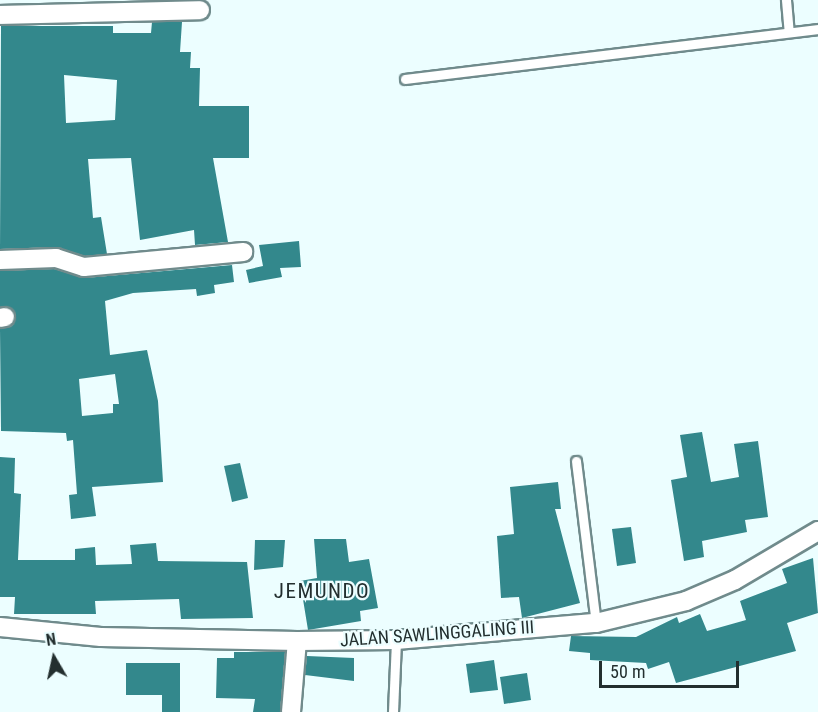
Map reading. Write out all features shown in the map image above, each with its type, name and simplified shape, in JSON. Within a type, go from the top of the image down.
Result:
[{"type":"street","points":[[0,15],[200,10]]},
{"type":"street","points":[[0,260],[56,258],[84,267],[243,252]]},
{"type":"street","name":"JALAN SAWLINGGALING III","points":[[0,627],[101,637],[297,641],[396,640],[596,623],[706,593],[818,531]]},
{"type":"street","points":[[291,712],[297,641]]},
{"type":"lane","points":[[786,0],[789,32]]},
{"type":"lane","points":[[405,79],[818,29]]},
{"type":"lane","points":[[576,461],[596,623]]},
{"type":"lane","points":[[393,712],[396,640]]},
{"type":"building","points":[[152,22],[182,22],[180,52],[191,52],[190,68],[200,68],[199,106],[249,106],[249,158],[213,158],[228,242],[195,245],[194,230],[140,240],[131,158],[88,159],[93,218],[101,217],[107,254],[85,256],[56,247],[0,249],[1,26],[113,26],[113,33],[151,33]],"holes":[[[64,75],[117,80],[115,120],[66,123]]]},
{"type":"building","points":[[299,241],[301,267],[280,268],[282,277],[249,283],[246,270],[263,266],[259,245]]},
{"type":"building","points":[[232,265],[234,282],[214,285],[215,293],[197,296],[196,289],[133,293],[105,301],[110,355],[147,350],[158,401],[163,482],[92,487],[96,516],[71,519],[69,495],[77,494],[73,440],[67,441],[66,433],[1,431],[0,329],[12,326],[16,315],[9,307],[0,307],[0,271],[54,269],[85,278]],"holes":[[[115,374],[119,404],[113,404],[113,413],[82,416],[79,379]]]},
{"type":"building","points":[[702,432],[711,482],[739,477],[734,444],[758,441],[768,517],[745,520],[747,532],[702,541],[704,557],[684,561],[671,480],[687,477],[680,435]]},
{"type":"building","points":[[0,457],[15,458],[14,493],[21,494],[18,560],[75,560],[75,549],[95,547],[96,565],[132,564],[130,545],[156,543],[158,561],[247,562],[253,618],[181,619],[179,599],[95,601],[96,614],[14,614],[15,597],[0,597]]},
{"type":"building","points":[[240,463],[248,498],[232,502],[224,466]]},
{"type":"building","points":[[558,482],[561,509],[555,509],[580,603],[522,618],[519,597],[501,598],[497,536],[514,534],[510,487]]},
{"type":"building","points":[[631,527],[636,563],[617,566],[612,529]]},
{"type":"building","points":[[314,539],[346,539],[349,562],[369,559],[378,608],[360,611],[361,621],[308,630],[300,581],[317,578]]},
{"type":"building","points":[[255,540],[285,540],[283,567],[254,570]]},
{"type":"building","points":[[813,558],[818,613],[787,623],[796,651],[676,683],[669,662],[648,669],[646,663],[590,660],[590,653],[569,651],[571,636],[636,637],[677,617],[679,623],[700,614],[707,631],[746,620],[740,601],[787,583],[782,569]]},
{"type":"building","points":[[234,652],[285,652],[280,712],[253,712],[255,699],[216,698],[217,658],[234,658]]},
{"type":"building","points":[[307,656],[354,658],[354,681],[305,675]]},
{"type":"building","points":[[494,660],[498,690],[470,693],[466,664]]},
{"type":"building","points":[[126,663],[180,663],[180,712],[162,712],[162,695],[126,695]]},
{"type":"building","points":[[527,673],[531,700],[504,704],[500,677]]},
{"type":"district","name":"JEMUNDO","points":[[322,591]]}]
